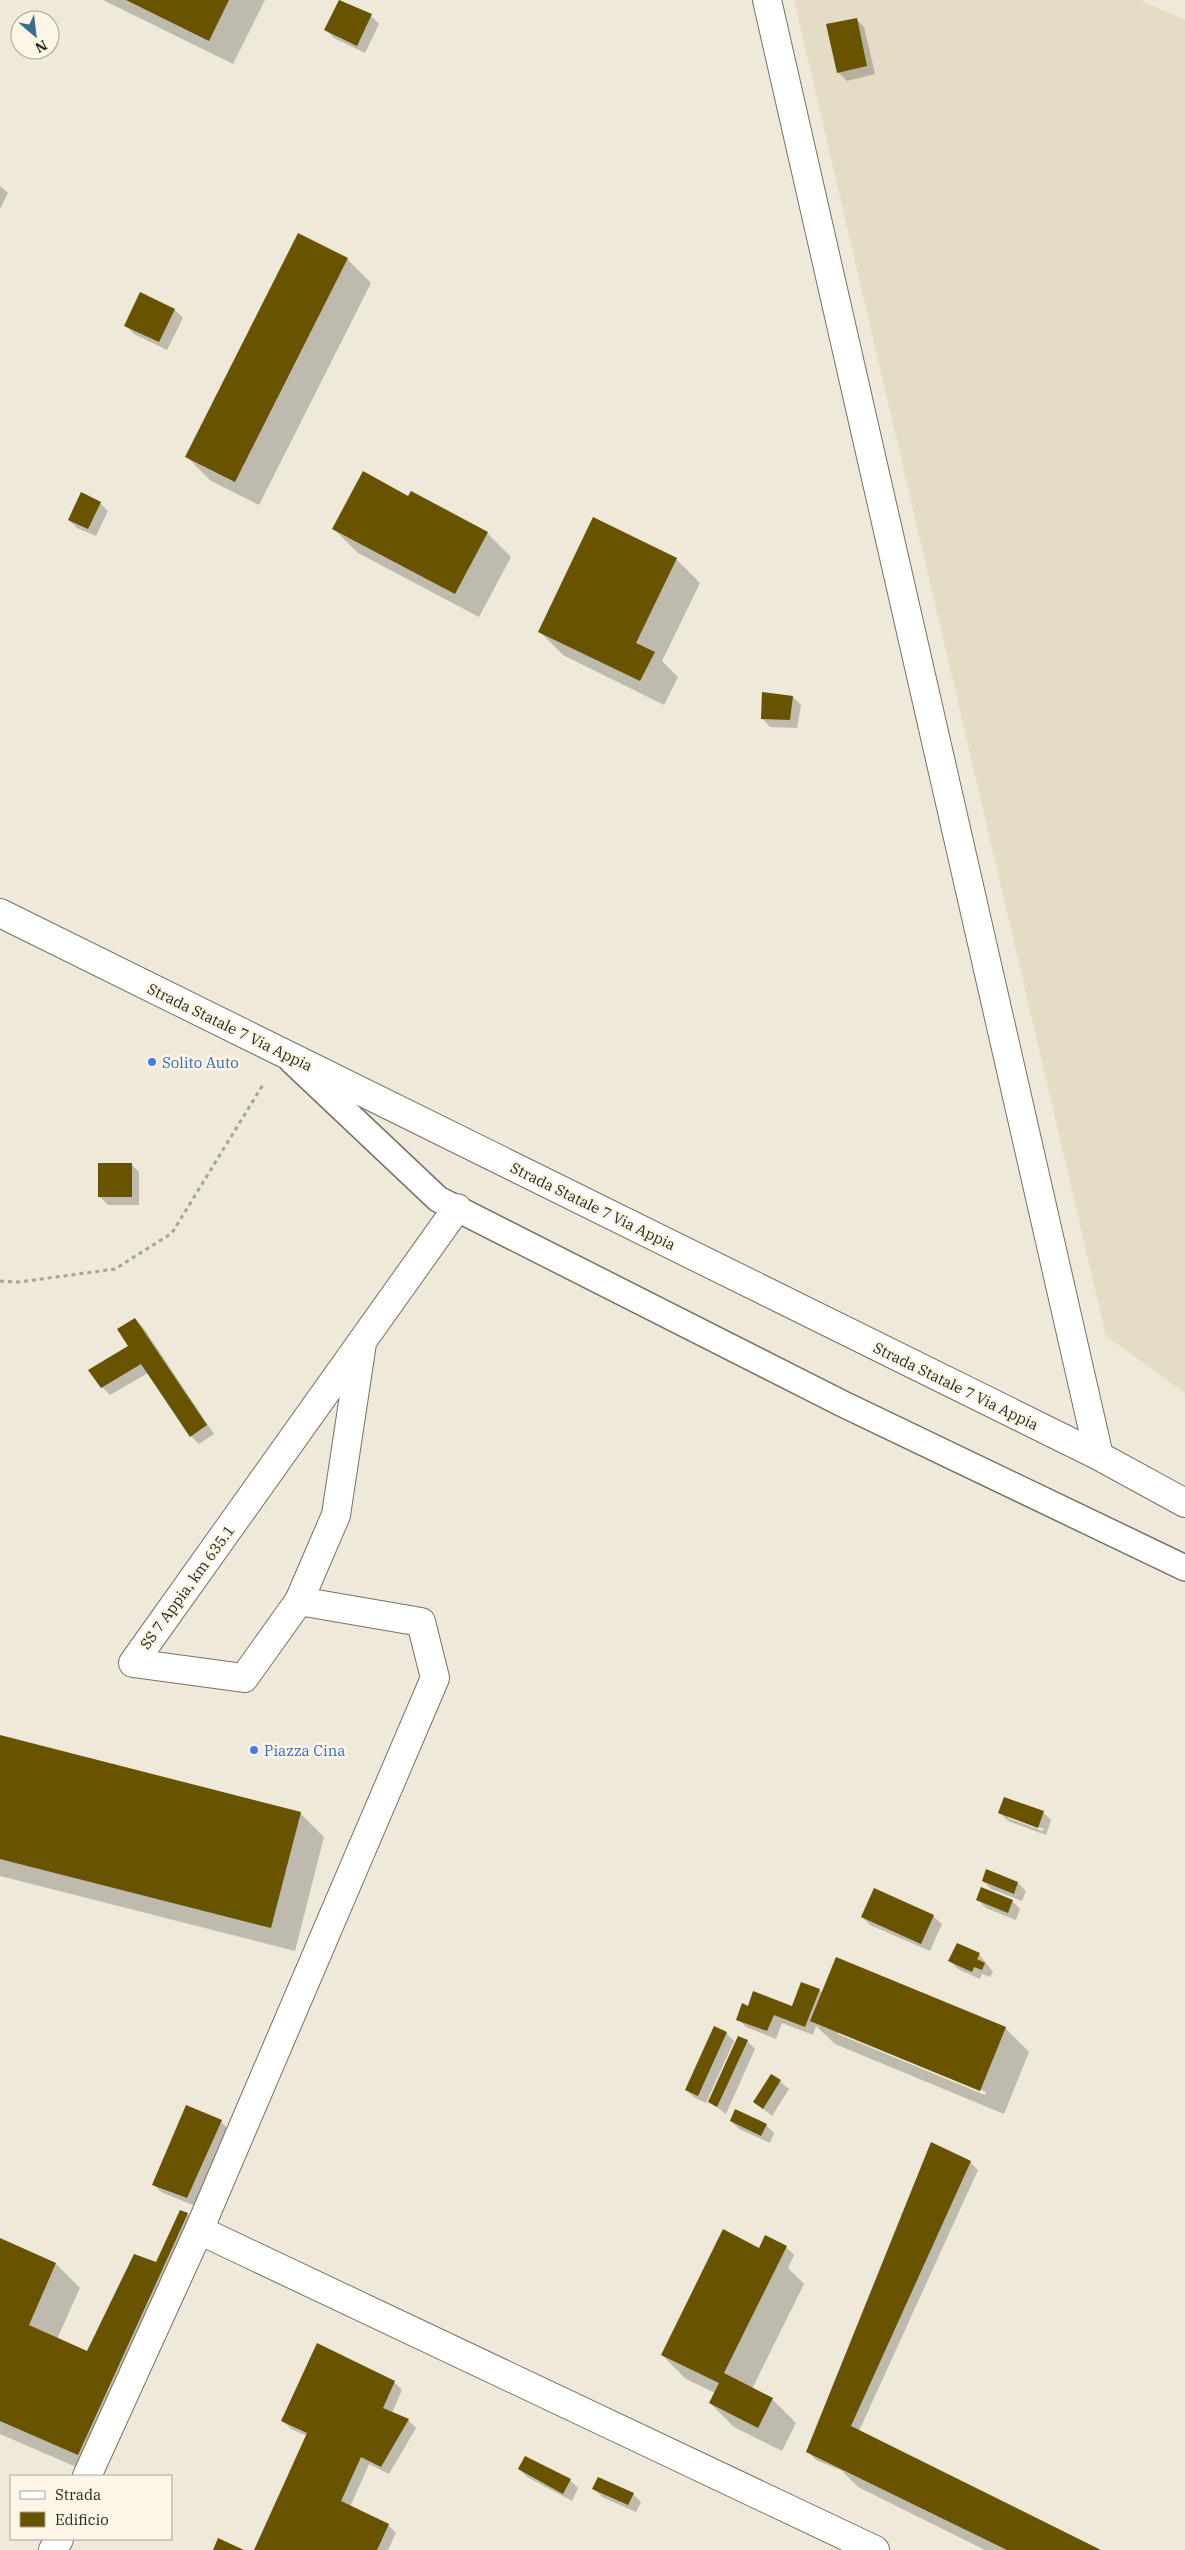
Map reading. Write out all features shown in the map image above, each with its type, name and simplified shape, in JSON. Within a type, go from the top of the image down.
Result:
[{"type":"street","points":[[767,0],[1099,1456]]},
{"type":"street","name":"Strada Statale 7 Via Appia","points":[[0,913],[1099,1456],[1185,1503]]},
{"type":"street","name":"SS 7 Appia, km 635.1","points":[[362,1343],[336,1515],[299,1601],[244,1678],[133,1663],[457,1208]]},
{"type":"street","points":[[87,2475],[199,2230],[435,1678],[421,1622],[299,1601]]},
{"type":"street","points":[[199,2230],[874,2550]]},
{"type":"lane","points":[[283,1053],[438,1199],[843,1404],[1185,1568]]},
{"type":"path","points":[[0,1281],[18,1282],[115,1269],[172,1233],[283,1053]]},
{"type":"shaded area","points":[[794,0],[1140,0],[1185,20],[1185,1393],[1106,1336]]},
{"type":"building","points":[[126,0],[229,0],[209,41]]},
{"type":"building","points":[[339,0],[372,14],[357,46],[324,30]]},
{"type":"building","points":[[857,18],[867,66],[837,73],[826,24]]},
{"type":"building","points":[[298,233],[348,258],[235,482],[185,457]]},
{"type":"building","points":[[140,292],[175,309],[159,342],[124,326]]},
{"type":"building","points":[[363,471],[408,496],[411,491],[488,532],[455,594],[332,529]]},
{"type":"building","points":[[81,492],[101,502],[88,529],[68,520]]},
{"type":"building","points":[[593,517],[677,558],[636,643],[655,652],[640,681],[538,632]]},
{"type":"building","points":[[762,692],[793,696],[790,720],[761,719]]},
{"type":"building","points":[[98,1163],[132,1163],[132,1197],[98,1197]]},
{"type":"building","points":[[135,1318],[207,1425],[190,1437],[141,1364],[101,1388],[88,1370],[128,1346],[117,1329]]},
{"type":"building","points":[[0,1735],[301,1812],[271,1928],[0,1859]]},
{"type":"building","points":[[1004,1797],[1044,1811],[1038,1828],[998,1813]]},
{"type":"building","points":[[986,1869],[1018,1882],[1014,1894],[982,1881]]},
{"type":"building","points":[[981,1887],[1013,1900],[1008,1913],[976,1900]]},
{"type":"building","points":[[874,1888],[934,1915],[921,1944],[861,1917]]},
{"type":"building","points":[[957,1943],[980,1953],[977,1959],[985,1963],[982,1970],[974,1967],[972,1972],[948,1961]]},
{"type":"building","points":[[836,1957],[1006,2027],[980,2091],[810,2021]]},
{"type":"building","points":[[801,1982],[820,1989],[805,2027],[774,2015],[767,2031],[736,2020],[742,2003],[748,2006],[753,1991],[792,2006]]},
{"type":"building","points":[[714,2026],[727,2032],[698,2096],[685,2090]]},
{"type":"building","points":[[738,2036],[748,2040],[717,2107],[708,2102]]},
{"type":"building","points":[[771,2074],[781,2080],[763,2109],[753,2102]]},
{"type":"building","points":[[186,2105],[222,2120],[187,2198],[152,2185]]},
{"type":"building","points":[[735,2109],[767,2124],[761,2136],[730,2121]]},
{"type":"building","points":[[931,2142],[971,2161],[851,2426],[1101,2550],[1007,2550],[806,2452]]},
{"type":"building","points":[[180,2210],[188,2213],[78,2455],[0,2421],[0,2238],[56,2263],[29,2325],[87,2351],[134,2254],[156,2262]]},
{"type":"building","points":[[723,2229],[759,2248],[765,2235],[787,2246],[724,2373],[773,2398],[758,2428],[709,2403],[719,2383],[661,2355]]},
{"type":"building","points":[[317,2343],[395,2381],[383,2408],[409,2419],[381,2467],[361,2457],[341,2501],[389,2524],[377,2550],[254,2550],[307,2433],[281,2421]]},
{"type":"building","points":[[525,2456],[571,2479],[563,2494],[518,2469]]},
{"type":"building","points":[[598,2477],[634,2493],[628,2505],[592,2489]]},
{"type":"building","points":[[218,2538],[244,2550],[213,2550]]},
{"type":"place","name":"Solito Auto","points":[[152,1062]]},
{"type":"place","name":"Piazza Cina","points":[[254,1750]]}]
